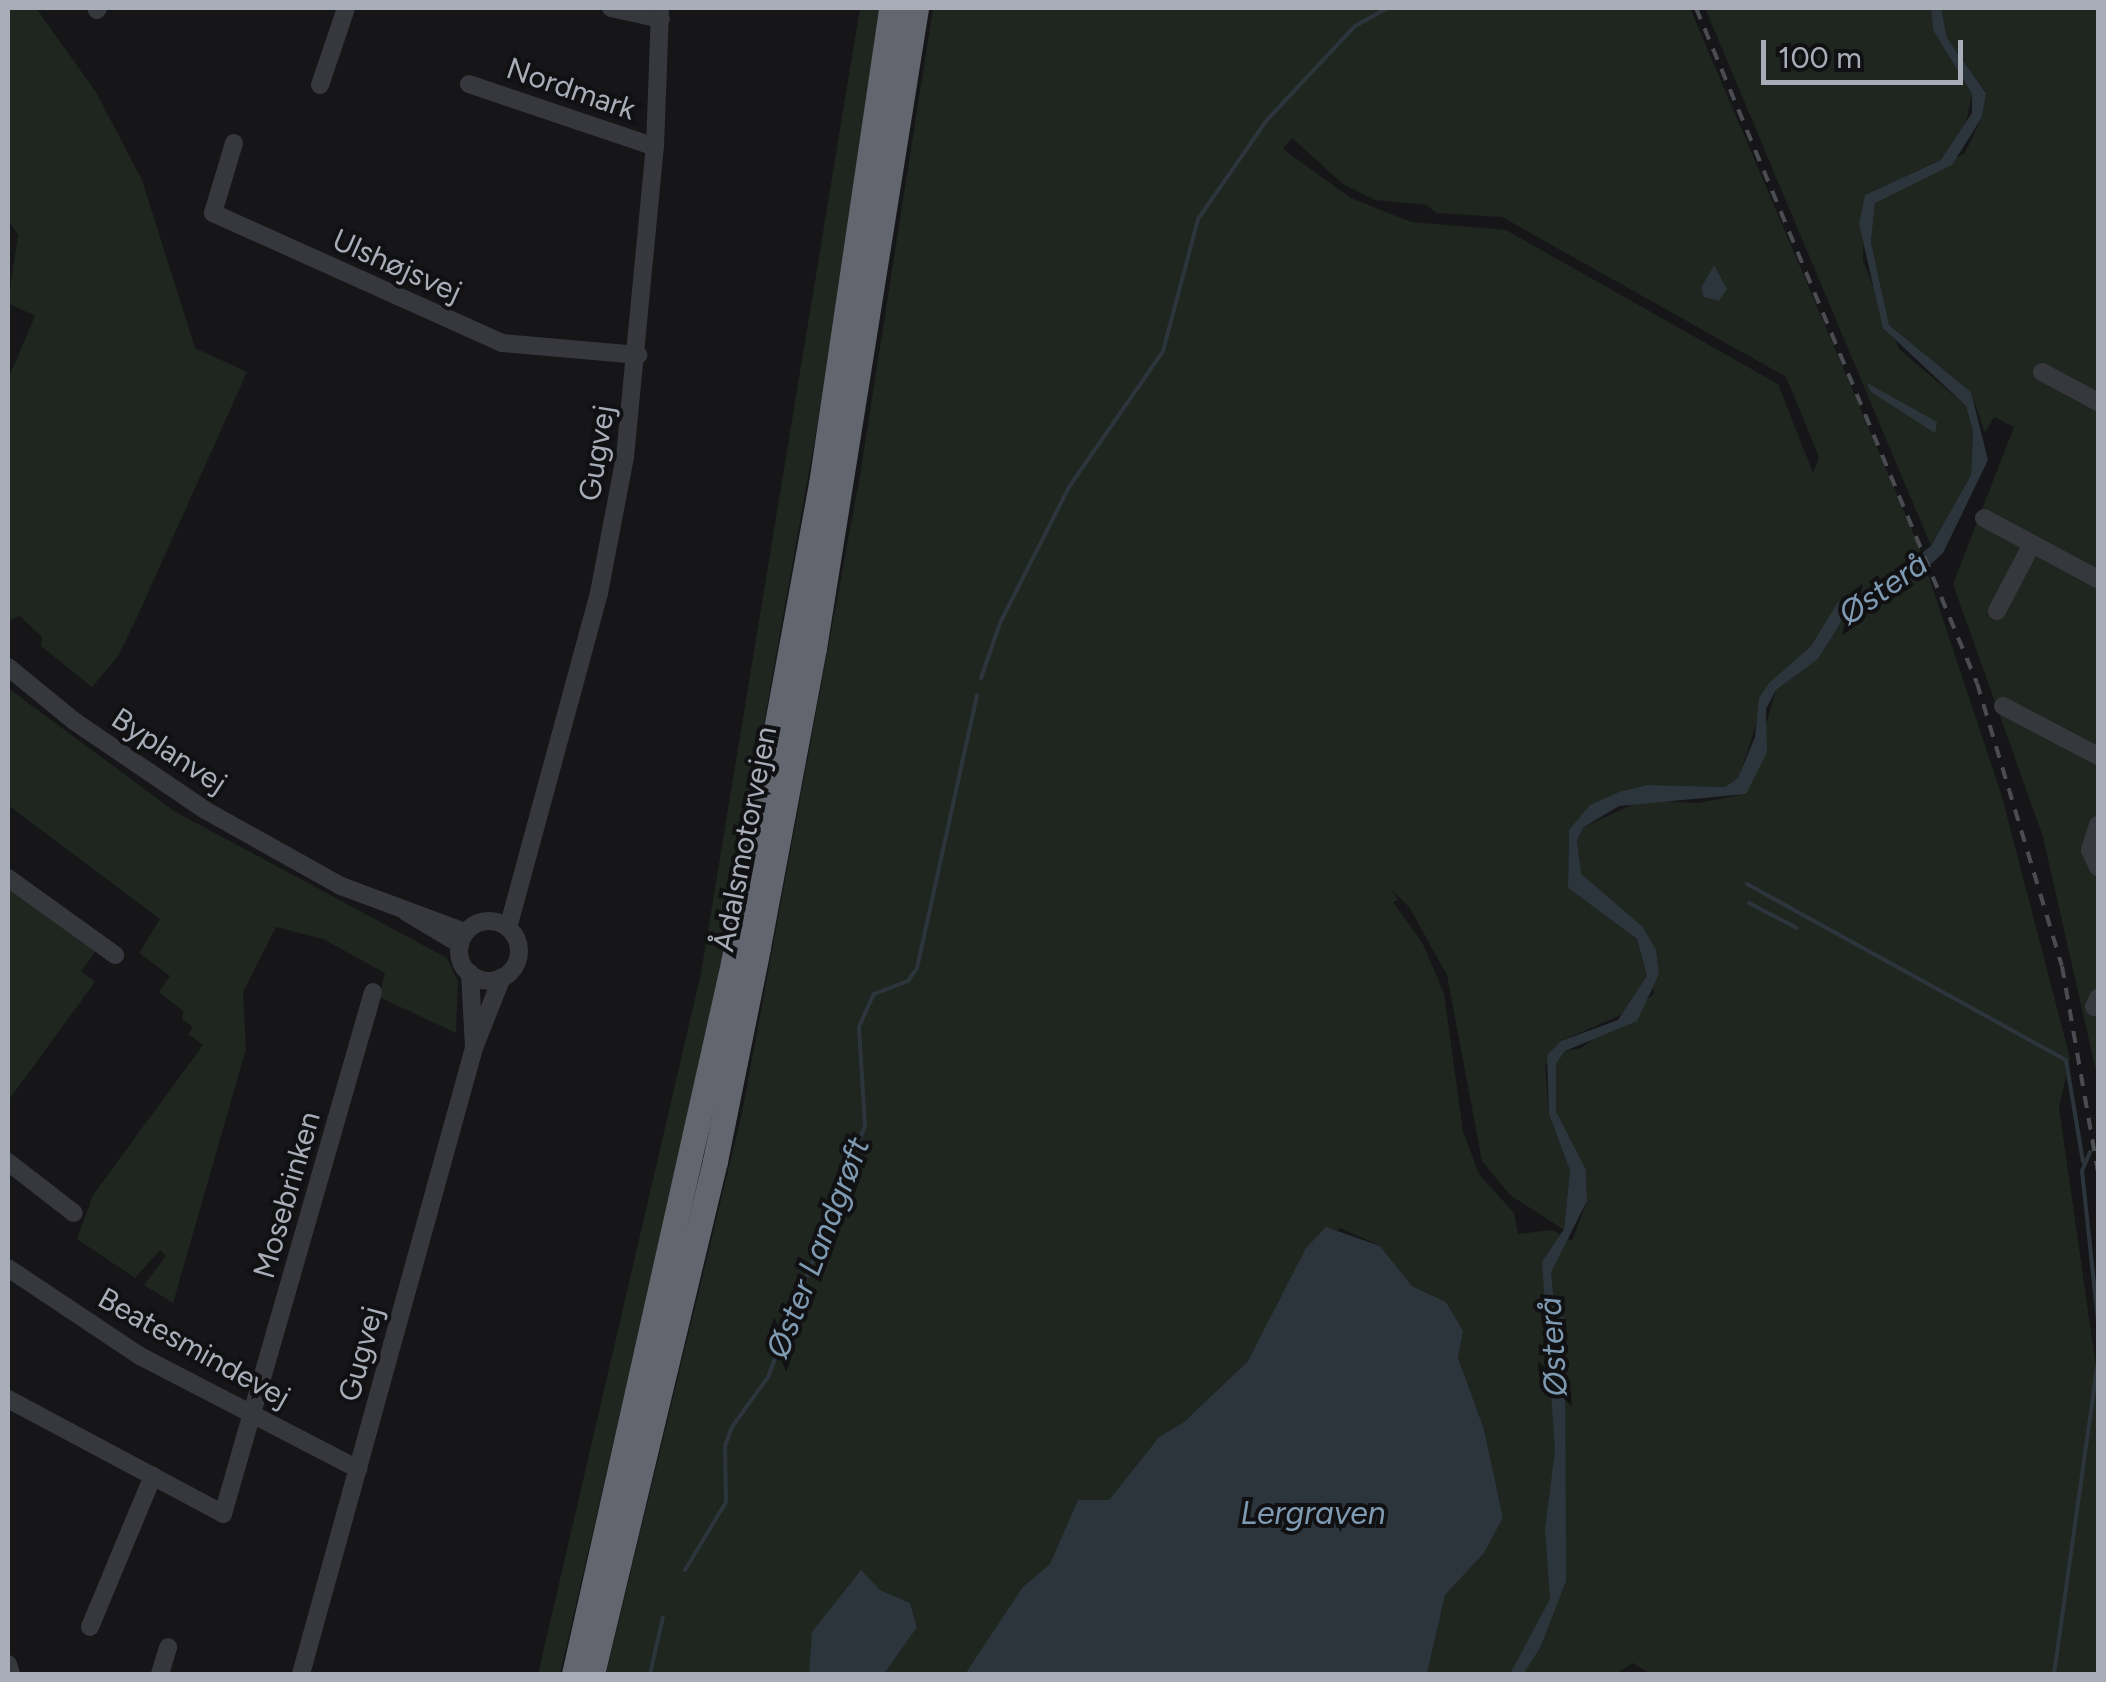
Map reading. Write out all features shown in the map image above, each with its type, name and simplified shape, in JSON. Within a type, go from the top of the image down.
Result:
[{"type":"highway","name":"Ådalsmotorvejen","points":[[574,1674],[734,964],[821,484],[891,8]]},
{"type":"highway","name":"Ådalsmotorvejen","points":[[592,1674],[754,967],[814,648],[916,8]]},
{"type":"street","points":[[320,85],[346,8]]},
{"type":"street","points":[[612,8],[660,13]]},
{"type":"street","name":"Gugvej","points":[[500,924],[514,894],[606,564],[638,355],[655,147],[660,13]]},
{"type":"street","name":"Nordmark","points":[[469,84],[655,147]]},
{"type":"street","name":"Ulshøjsvej","points":[[234,143],[213,212],[502,343],[638,355]]},
{"type":"street","points":[[2042,372],[2098,402]]},
{"type":"street","points":[[1984,518],[2098,579]]},
{"type":"street","points":[[1997,611],[2032,544]]},
{"type":"street","name":"Byplanvej","points":[[8,667],[141,769],[310,866],[463,938]]},
{"type":"street","points":[[2003,706],[2098,756]]},
{"type":"street","points":[[2098,824],[2090,850],[2098,867]]},
{"type":"street","points":[[8,878],[114,955]]},
{"type":"street","points":[[500,924],[519,950],[502,978],[470,974],[463,938],[500,924]]},
{"type":"street","name":"Gugvej","points":[[470,974],[474,1048]]},
{"type":"street","name":"Gugvej","points":[[301,1674],[474,1048],[502,978]]},
{"type":"street","name":"Mosebrinken","points":[[153,1476],[223,1514],[255,1414],[373,992]]},
{"type":"street","points":[[8,1162],[74,1212]]},
{"type":"street","name":"Beatesmindevej","points":[[8,1268],[140,1356],[358,1469]]},
{"type":"street","points":[[8,1399],[153,1476],[90,1626]]},
{"type":"street","points":[[160,1674],[168,1647]]},
{"type":"street","points":[[8,1664],[11,1674]]},
{"type":"shaded area","points":[[8,8],[36,8],[96,92],[142,180],[195,348],[247,372],[118,656],[92,687],[41,646],[42,637],[20,616],[8,621],[8,379],[35,316],[8,303],[18,235],[8,220]]},
{"type":"shaded area","points":[[860,8],[880,8],[817,427],[711,1018],[560,1674],[538,1674],[701,973]]},
{"type":"shaded area","points":[[933,8],[1690,8],[1921,551],[1886,581],[1838,603],[1811,646],[1769,683],[1739,778],[1725,787],[1648,785],[1569,830],[1568,888],[1637,939],[1647,976],[1630,1011],[1561,1041],[1545,1066],[1549,1114],[1570,1171],[1564,1230],[1510,1195],[1482,1161],[1447,975],[1409,907],[1391,889],[1398,900],[1393,902],[1422,942],[1444,993],[1463,1131],[1479,1174],[1514,1213],[1518,1234],[1552,1230],[1572,1241],[1587,1201],[1586,1170],[1556,1111],[1556,1064],[1565,1051],[1581,1048],[1654,994],[1642,926],[1580,874],[1577,840],[1584,827],[1642,800],[1698,803],[1746,794],[1776,690],[1818,659],[1843,619],[1926,568],[2001,793],[2070,1058],[2059,1108],[2098,1380],[2098,1674],[1651,1674],[1633,1663],[1615,1674],[1427,1674],[1445,1595],[1484,1553],[1503,1518],[1484,1429],[1458,1358],[1462,1331],[1446,1302],[1412,1286],[1380,1246],[1340,1228],[1278,1301],[1265,1338],[1248,1361],[1184,1422],[1159,1437],[1109,1500],[1078,1501],[1050,1565],[1022,1588],[965,1674],[884,1674],[917,1626],[910,1603],[880,1590],[809,1674],[606,1674],[742,1113],[860,475]],"holes":[[[1292,138],[1343,184],[1375,200],[1427,205],[1436,213],[1502,217],[1786,377],[1819,457],[1813,473],[1778,384],[1506,230],[1411,222],[1351,198],[1283,149]]]},
{"type":"shaded area","points":[[1705,8],[1931,8],[1933,30],[1972,94],[1963,137],[1941,160],[1865,195],[1863,261],[1899,349],[1966,406],[1973,430],[1971,475],[1931,546]]},
{"type":"shaded area","points":[[1941,8],[2098,8],[2098,1080],[2043,837],[1953,584],[2014,427],[1994,417],[1985,433],[1971,392],[1889,325],[1871,242],[1875,203],[1965,153],[1982,117],[1986,92],[1947,38]]},
{"type":"shaded area","points":[[8,688],[174,811],[447,958],[458,981],[456,1033],[379,997],[385,973],[323,939],[276,927],[243,992],[246,1049],[173,1303],[144,1285],[166,1256],[160,1250],[135,1278],[77,1239],[93,1195],[203,1045],[188,1034],[193,1027],[182,1019],[183,1011],[159,992],[170,976],[139,953],[160,919],[8,805]]},
{"type":"shaded area","points":[[8,884],[97,950],[81,971],[95,982],[8,1101]]},
{"type":"water","name":"Østerå","points":[[1931,8],[1941,8],[1947,38],[1986,93],[1982,117],[1952,165],[1875,203],[1871,242],[1889,325],[1971,392],[1988,460],[1943,553],[1896,596],[1843,619],[1818,659],[1776,690],[1766,709],[1767,752],[1746,794],[1619,806],[1584,827],[1577,840],[1581,874],[1642,926],[1656,950],[1659,974],[1637,1021],[1565,1051],[1556,1064],[1556,1111],[1586,1170],[1587,1201],[1551,1272],[1555,1314],[1565,1318],[1566,1581],[1540,1648],[1523,1674],[1510,1674],[1550,1599],[1545,1529],[1555,1451],[1542,1262],[1564,1229],[1570,1171],[1549,1114],[1547,1055],[1561,1041],[1618,1020],[1647,976],[1637,939],[1568,888],[1569,830],[1590,805],[1619,792],[1648,785],[1725,787],[1738,778],[1755,737],[1759,698],[1769,683],[1811,646],[1838,602],[1886,581],[1931,546],[1971,475],[1973,431],[1966,406],[1883,328],[1859,224],[1865,195],[1941,160],[1972,113],[1972,94],[1933,30]]},
{"type":"water","points":[[1714,265],[1727,289],[1719,301],[1704,297],[1701,288]]},
{"type":"water","points":[[1867,383],[1937,422],[1935,433],[1871,392]]},
{"type":"water","name":"Lergraven","points":[[1326,1227],[1380,1246],[1412,1286],[1446,1302],[1463,1331],[1458,1358],[1484,1429],[1503,1518],[1484,1553],[1445,1595],[1427,1674],[965,1674],[1022,1588],[1050,1564],[1078,1500],[1109,1500],[1159,1437],[1184,1422],[1248,1361],[1306,1248]]},
{"type":"water","points":[[861,1570],[880,1590],[910,1603],[917,1627],[884,1674],[809,1674],[812,1632]]},
{"type":"waterway","name":"Øster Landgrøft","points":[[981,678],[1000,623],[1069,487],[1163,351],[1198,219],[1266,121],[1355,26],[1387,8]]},
{"type":"waterway","name":"Øster Landgrøft","points":[[685,1570],[726,1502],[725,1446],[732,1427],[768,1377],[865,1126],[859,1027],[874,994],[908,981],[917,968],[977,696]]},
{"type":"waterway","points":[[1747,884],[2066,1060],[2083,1162]]},
{"type":"waterway","points":[[1749,903],[1797,928]]},
{"type":"waterway","points":[[2090,1152],[2082,1171],[2098,1321]]},
{"type":"waterway","points":[[2054,1674],[2098,1362]]},
{"type":"waterway","name":"Øster Landgrøft","points":[[650,1674],[663,1617]]},
{"type":"railway","points":[[1696,8],[1977,683],[2062,966],[2098,1172]]}]
